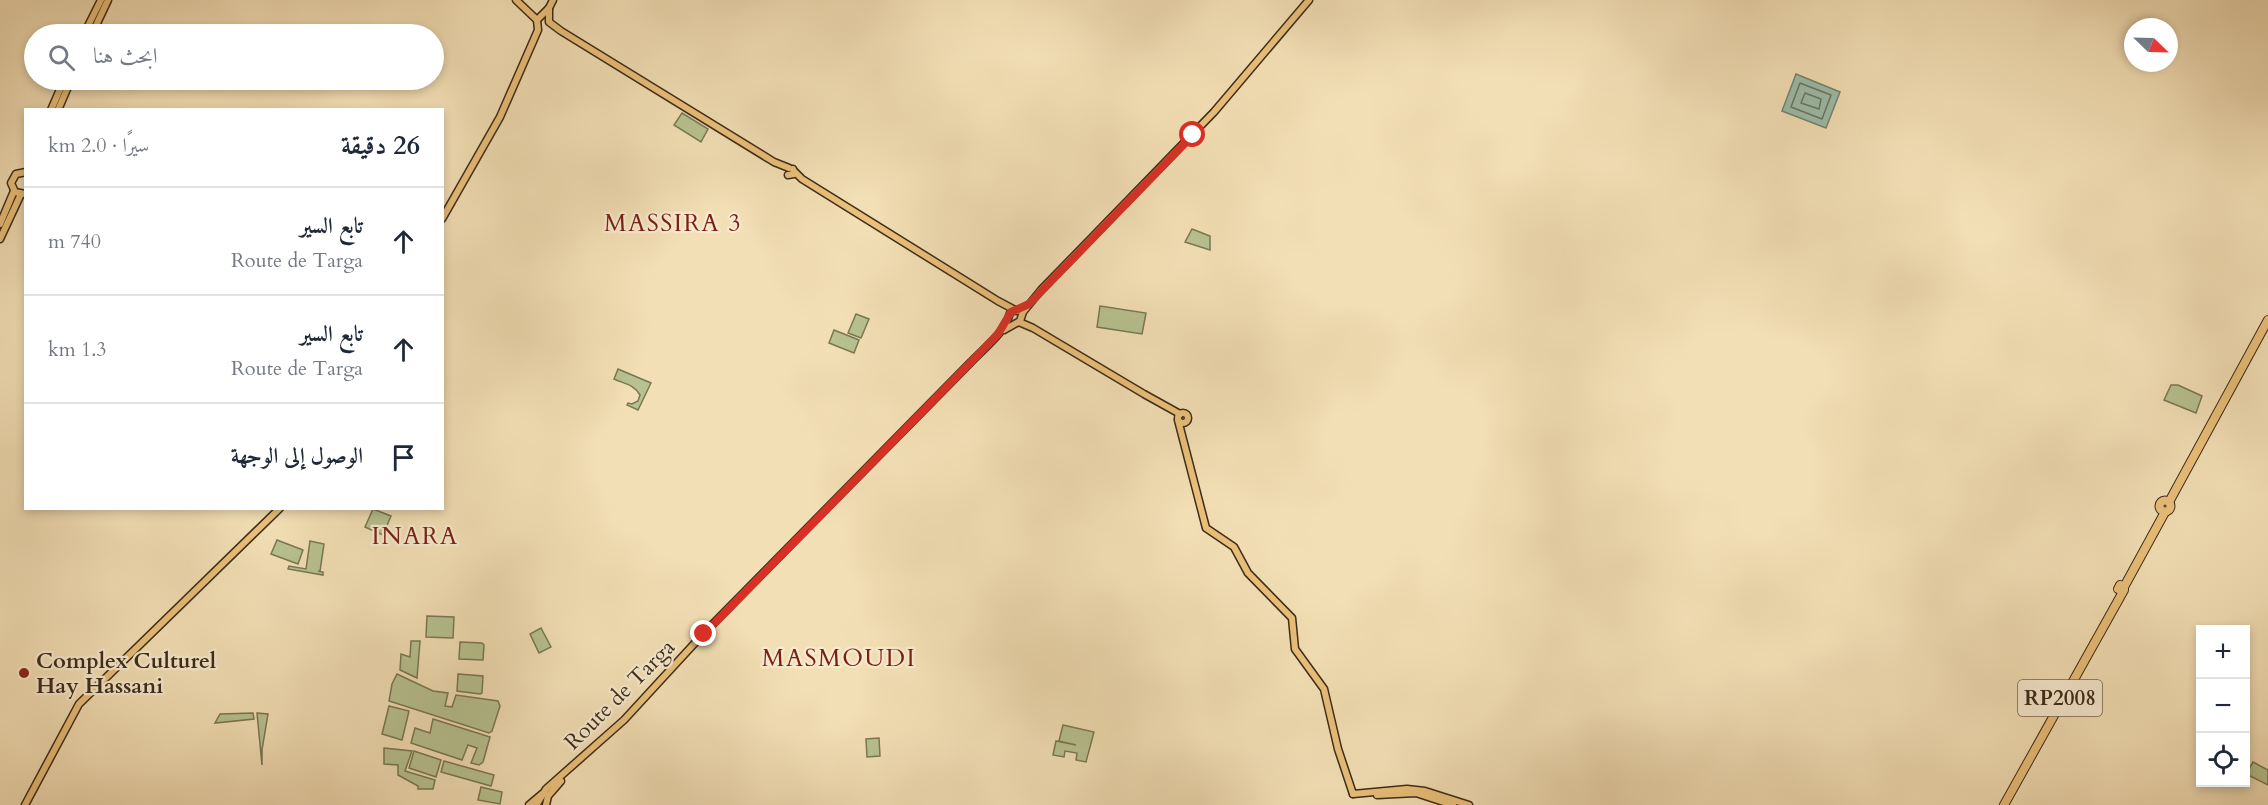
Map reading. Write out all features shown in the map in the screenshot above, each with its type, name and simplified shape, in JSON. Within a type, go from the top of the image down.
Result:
[{"type":"highway","name":"RP2008","points":[[2002,805],[2164,511],[2160,504],[2167,501],[2173,492],[2268,320]]},
{"type":"main road","points":[[89,24],[101,0]]},
{"type":"main road","points":[[97,24],[108,0]]},
{"type":"main road","points":[[516,0],[543,22],[802,179],[998,301],[1033,328],[1180,418],[1206,529],[1234,547],[1248,573],[1292,618],[1295,649],[1324,689],[1338,749],[1353,794]]},
{"type":"main road","points":[[444,215],[500,117],[553,0]]},
{"type":"main road","name":"Route de Targa","points":[[541,805],[546,789],[624,720],[710,627],[1018,316],[1214,112],[1309,0]]},
{"type":"main road","points":[[52,108],[60,90]]},
{"type":"main road","points":[[59,108],[67,90]]},
{"type":"main road","points":[[0,239],[23,194],[14,190],[11,185],[12,179],[15,174],[24,170]]},
{"type":"main road","points":[[0,224],[14,190]]},
{"type":"main road","points":[[998,301],[1009,316]]},
{"type":"main road","name":"Route de Targa","points":[[998,334],[1009,316],[1018,316]]},
{"type":"main road","points":[[25,805],[79,704],[278,510]]},
{"type":"main road","name":"Route de Targa","points":[[541,805],[568,771]]},
{"type":"main road","points":[[529,805],[546,789]]},
{"type":"main road","points":[[1353,794],[1407,789],[1425,791],[1469,805]]},
{"type":"main road","points":[[1353,794],[1365,796],[1416,793],[1453,805]]},
{"type":"green space","points":[[682,113],[708,129],[701,142],[674,125]]},
{"type":"green space","points":[[1192,229],[1210,236],[1210,250],[1185,242]]},
{"type":"green space","points":[[1100,306],[1146,313],[1142,334],[1097,327]]},
{"type":"green space","points":[[856,314],[869,319],[861,338],[848,333]]},
{"type":"green space","points":[[834,330],[859,340],[854,353],[829,343]]},
{"type":"green space","points":[[618,369],[651,383],[638,410],[627,405],[638,401],[640,395],[632,386],[614,379]]},
{"type":"green space","points":[[2171,385],[2178,385],[2202,396],[2196,413],[2164,400]]},
{"type":"green space","points":[[373,510],[391,516],[383,535],[365,527]]},
{"type":"green space","points":[[277,540],[303,550],[298,564],[271,554]]},
{"type":"green space","points":[[310,541],[324,544],[320,571],[318,571],[323,572],[323,575],[288,569],[289,566],[306,569]]},
{"type":"green space","points":[[427,616],[454,617],[453,638],[426,637]]},
{"type":"green space","points":[[541,628],[551,647],[539,653],[530,634]]},
{"type":"green space","points":[[411,641],[420,641],[417,678],[400,670],[401,654],[410,657]]},
{"type":"green space","points":[[460,642],[482,643],[484,645],[483,660],[459,659]]},
{"type":"green space","points":[[397,674],[433,691],[448,693],[445,706],[452,707],[456,695],[498,701],[500,706],[492,731],[489,733],[389,701],[392,684]]},
{"type":"green space","points":[[458,674],[483,676],[482,693],[457,691]]},
{"type":"green space","points":[[389,706],[409,711],[402,740],[382,734]]},
{"type":"green space","points":[[253,713],[254,719],[215,723],[220,714]]},
{"type":"green space","points":[[257,713],[268,714],[262,765]]},
{"type":"green space","points":[[433,719],[490,737],[483,762],[479,765],[471,763],[477,748],[468,745],[462,760],[411,743],[415,728],[430,733]]},
{"type":"green space","points":[[1063,725],[1094,732],[1086,762],[1076,760],[1077,753],[1065,751],[1064,757],[1053,755],[1056,741],[1076,745],[1059,741]]},
{"type":"green space","points":[[879,738],[880,756],[867,757],[866,739]]},
{"type":"green space","points":[[384,748],[412,751],[405,771],[435,780],[433,789],[418,789],[418,786],[398,775],[398,765],[384,764]]},
{"type":"green space","points":[[414,751],[441,760],[436,777],[409,768]]},
{"type":"green space","points":[[444,761],[494,775],[491,786],[441,772]]},
{"type":"green space","points":[[2253,762],[2268,770],[2268,785],[2250,776],[2250,767]]},
{"type":"green space","points":[[481,787],[502,792],[500,804],[478,800]]},
{"type":"water","points":[[1796,74],[1840,92],[1826,128],[1782,111]]},
{"type":"place","name":"Complex Culturel Hay Hassani","points":[[24,673]]},
{"type":"district","name":"MASSIRA 3","points":[[673,223]]},
{"type":"district","name":"INARA","points":[[415,536]]},
{"type":"district","name":"MASMOUDI","points":[[839,658]]},
{"type":"route","points":[[704,634],[998,334],[1011,312],[1029,304],[1193,135]]}]
